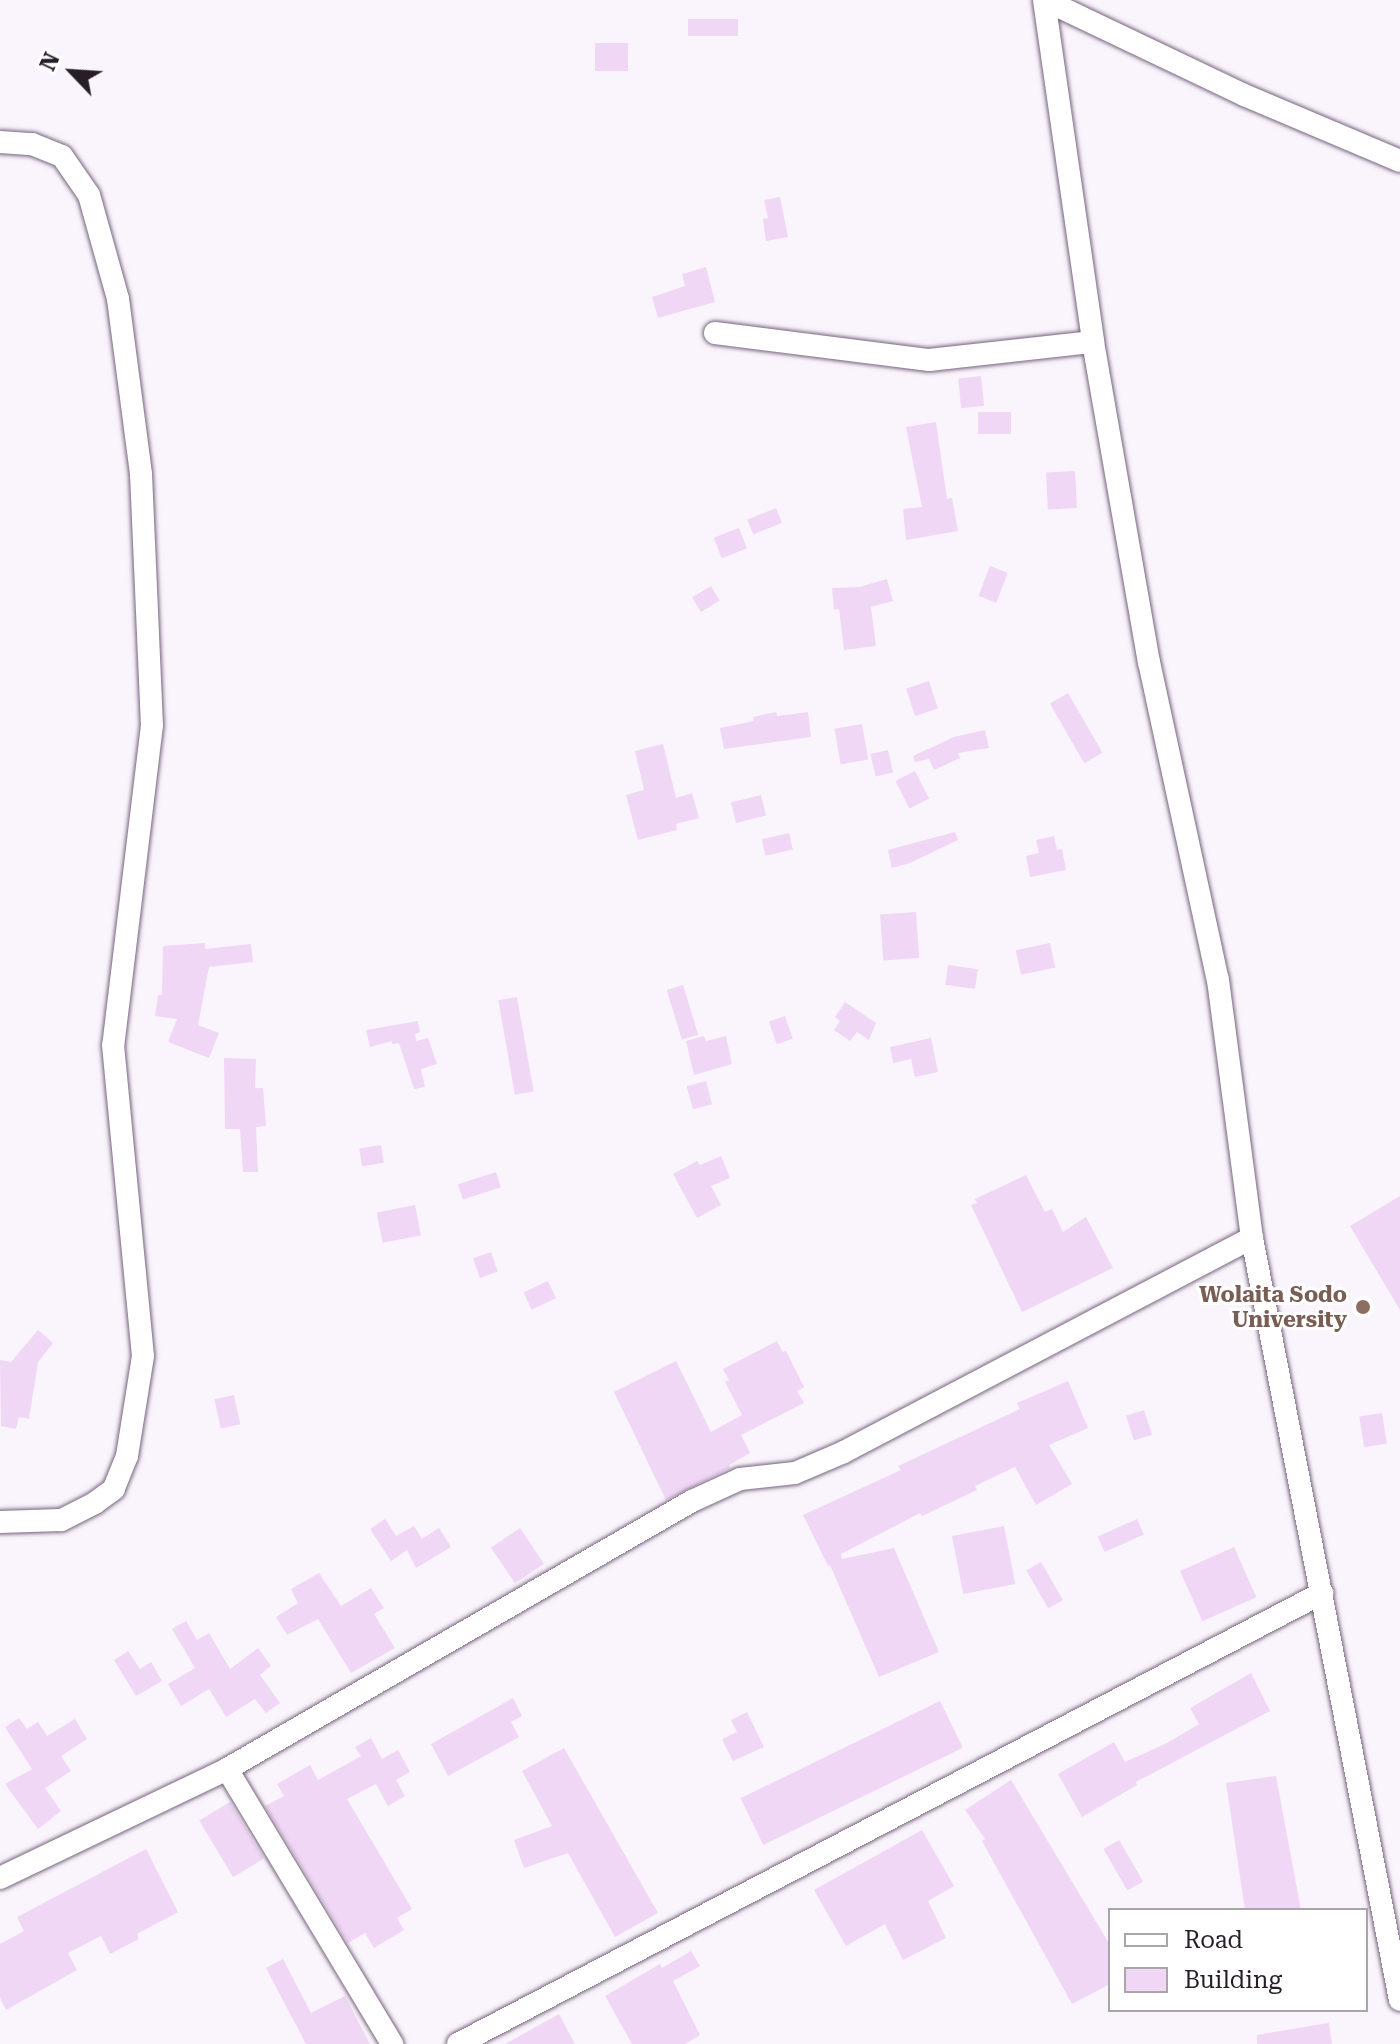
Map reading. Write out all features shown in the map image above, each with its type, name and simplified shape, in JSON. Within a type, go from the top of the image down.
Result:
[{"type":"street","points":[[1044,0],[1244,95],[1400,161]]},
{"type":"street","points":[[1044,0],[1093,342],[1149,662],[1218,980],[1252,1238],[1400,2000]]},
{"type":"street","points":[[0,142],[32,144],[62,156],[89,195],[118,299],[141,474],[152,725],[113,1045],[143,1356],[127,1456],[114,1489],[95,1503],[61,1520],[0,1522]]},
{"type":"street","points":[[715,333],[929,360],[1093,342]]},
{"type":"street","points":[[0,1878],[227,1769],[692,1501],[740,1479],[795,1473],[844,1452],[1252,1238]]},
{"type":"street","points":[[458,2044],[1322,1593]]},
{"type":"street","points":[[227,1769],[392,2044]]},
{"type":"building","points":[[688,19],[738,19],[738,36],[688,36]]},
{"type":"building","points":[[595,43],[628,43],[628,71],[595,71]]},
{"type":"building","points":[[780,197],[788,237],[766,241],[763,219],[768,218],[764,200]]},
{"type":"building","points":[[706,267],[715,302],[658,318],[652,297],[685,286],[682,274]]},
{"type":"building","points":[[981,376],[984,406],[961,408],[958,378]]},
{"type":"building","points":[[978,412],[1011,412],[1011,434],[978,434]]},
{"type":"building","points":[[936,422],[947,499],[952,498],[958,531],[906,540],[903,509],[922,507],[906,427]]},
{"type":"building","points":[[1075,471],[1077,508],[1048,509],[1046,473]]},
{"type":"building","points":[[776,508],[782,523],[753,534],[747,520]]},
{"type":"building","points":[[739,528],[747,549],[722,558],[714,538]]},
{"type":"building","points":[[990,566],[1008,573],[996,603],[979,596]]},
{"type":"building","points":[[887,579],[893,601],[871,607],[876,646],[844,650],[839,609],[834,610],[832,588],[859,587]]},
{"type":"building","points":[[711,586],[720,601],[701,612],[692,597]]},
{"type":"building","points":[[929,681],[938,709],[915,716],[906,688]]},
{"type":"building","points":[[1068,693],[1102,753],[1084,763],[1050,704]]},
{"type":"building","points":[[776,712],[777,716],[808,712],[811,737],[724,749],[720,728],[754,721],[753,717]]},
{"type":"building","points":[[862,724],[868,759],[841,764],[834,729]]},
{"type":"building","points":[[985,730],[989,748],[958,753],[960,758],[934,770],[929,759],[915,762],[913,756],[954,737]]},
{"type":"building","points":[[663,744],[676,798],[692,793],[699,818],[676,824],[677,830],[638,840],[626,795],[644,790],[635,751]]},
{"type":"building","points":[[888,750],[893,772],[876,776],[870,754]]},
{"type":"building","points":[[915,771],[929,799],[909,809],[895,781]]},
{"type":"building","points":[[761,795],[766,815],[736,823],[731,802]]},
{"type":"building","points":[[955,832],[958,840],[910,863],[892,868],[888,850]]},
{"type":"building","points":[[789,833],[793,850],[766,856],[762,839]]},
{"type":"building","points":[[1054,836],[1057,850],[1062,849],[1066,870],[1030,877],[1026,856],[1039,853],[1036,840]]},
{"type":"building","points":[[916,912],[919,958],[883,960],[880,915]]},
{"type":"building","points":[[205,943],[205,949],[251,944],[253,962],[209,967],[198,1025],[219,1033],[209,1058],[168,1042],[177,1019],[155,1016],[158,995],[162,995],[163,946]]},
{"type":"building","points":[[1050,943],[1055,967],[1021,975],[1016,950]]},
{"type":"building","points":[[948,965],[978,969],[975,989],[945,985]]},
{"type":"building","points":[[683,985],[698,1035],[682,1040],[667,990]]},
{"type":"building","points":[[517,997],[534,1092],[515,1095],[498,1000]]},
{"type":"building","points":[[845,1002],[876,1023],[869,1040],[857,1032],[850,1041],[834,1030],[840,1021],[835,1017]]},
{"type":"building","points":[[785,1016],[793,1039],[777,1044],[769,1022]]},
{"type":"building","points":[[418,1021],[420,1032],[415,1034],[416,1041],[428,1038],[437,1064],[421,1069],[425,1087],[414,1089],[399,1043],[392,1044],[392,1041],[370,1047],[366,1030]]},
{"type":"building","points":[[704,1036],[706,1041],[726,1036],[732,1064],[694,1075],[686,1041]]},
{"type":"building","points":[[931,1038],[938,1072],[915,1077],[911,1059],[893,1063],[890,1047]]},
{"type":"building","points":[[224,1058],[256,1059],[255,1088],[263,1088],[266,1126],[256,1127],[258,1172],[243,1172],[240,1129],[225,1129]]},
{"type":"building","points":[[706,1081],[712,1104],[693,1109],[687,1086]]},
{"type":"building","points":[[381,1145],[384,1163],[362,1166],[359,1148]]},
{"type":"building","points":[[721,1156],[730,1178],[711,1186],[721,1205],[697,1218],[673,1174],[697,1161],[700,1165]]},
{"type":"building","points":[[496,1172],[501,1187],[463,1200],[458,1184]]},
{"type":"building","points":[[1026,1175],[1045,1212],[1052,1209],[1063,1232],[1086,1217],[1113,1268],[1022,1312],[971,1205],[977,1203],[975,1199]]},
{"type":"building","points":[[1400,1196],[1400,1310],[1350,1226]]},
{"type":"building","points":[[415,1205],[421,1235],[383,1243],[377,1212]]},
{"type":"building","points":[[491,1252],[498,1272],[480,1278],[473,1258]]},
{"type":"building","points":[[548,1281],[556,1298],[532,1310],[524,1292]]},
{"type":"building","points":[[38,1330],[53,1343],[38,1362],[29,1419],[19,1417],[16,1429],[1,1426],[0,1360],[11,1362]]},
{"type":"building","points":[[777,1341],[783,1352],[786,1351],[804,1387],[797,1391],[804,1403],[741,1435],[750,1453],[729,1465],[730,1468],[666,1500],[614,1392],[676,1361],[711,1432],[742,1415],[725,1382],[729,1380],[723,1369]]},
{"type":"building","points":[[1068,1381],[1088,1428],[1049,1445],[1072,1484],[1036,1505],[1015,1467],[975,1486],[977,1490],[922,1516],[920,1513],[841,1554],[842,1559],[894,1548],[939,1652],[879,1677],[830,1565],[803,1515],[901,1470],[898,1466],[1020,1409],[1017,1403]]},
{"type":"building","points":[[234,1395],[240,1424],[221,1429],[214,1399]]},
{"type":"building","points":[[1144,1410],[1152,1435],[1134,1441],[1126,1416]]},
{"type":"building","points":[[1382,1413],[1387,1444],[1364,1447],[1359,1417]]},
{"type":"building","points":[[385,1519],[396,1536],[414,1526],[422,1539],[439,1528],[451,1547],[416,1568],[407,1550],[391,1561],[370,1529]]},
{"type":"building","points":[[1137,1519],[1144,1535],[1105,1552],[1098,1536]]},
{"type":"building","points":[[1004,1526],[1015,1584],[963,1594],[952,1536]]},
{"type":"building","points":[[520,1528],[544,1564],[515,1583],[491,1548]]},
{"type":"building","points":[[1234,1547],[1256,1597],[1202,1621],[1180,1571]]},
{"type":"building","points":[[1041,1562],[1063,1600],[1048,1609],[1026,1570]]},
{"type":"building","points":[[319,1573],[341,1606],[371,1588],[384,1608],[374,1614],[395,1648],[351,1673],[318,1619],[287,1635],[276,1617],[298,1603],[291,1589]]},
{"type":"building","points":[[186,1621],[197,1640],[209,1633],[230,1669],[258,1648],[271,1666],[260,1675],[280,1703],[266,1713],[255,1699],[226,1717],[209,1689],[181,1706],[168,1684],[195,1668],[172,1629]]},
{"type":"building","points":[[128,1651],[140,1669],[151,1662],[162,1681],[136,1696],[114,1660]]},
{"type":"building","points":[[1251,1673],[1270,1711],[1136,1782],[1137,1785],[1082,1817],[1058,1774],[1114,1742],[1125,1762],[1167,1743],[1199,1724],[1190,1708]]},
{"type":"building","points":[[513,1698],[522,1716],[511,1722],[519,1737],[448,1776],[431,1744]]},
{"type":"building","points":[[940,1701],[963,1748],[763,1845],[740,1798]]},
{"type":"building","points":[[747,1712],[764,1747],[733,1761],[722,1739],[737,1732],[731,1720]]},
{"type":"building","points":[[19,1718],[27,1729],[38,1722],[47,1736],[75,1719],[87,1739],[61,1756],[71,1771],[45,1788],[61,1811],[38,1829],[5,1784],[32,1769],[5,1727]]},
{"type":"building","points":[[371,1738],[382,1759],[398,1750],[410,1772],[396,1780],[405,1796],[388,1806],[376,1784],[347,1799],[412,1909],[397,1918],[404,1930],[374,1948],[365,1933],[348,1943],[265,1806],[284,1796],[277,1784],[310,1765],[318,1780],[361,1756],[355,1747]]},
{"type":"building","points":[[564,1748],[658,1913],[615,1937],[568,1853],[524,1868],[514,1840],[552,1826],[522,1771]]},
{"type":"building","points":[[1276,1776],[1301,1908],[1245,1908],[1226,1783]]},
{"type":"building","points":[[1011,1780],[1108,1942],[1108,1985],[1072,2004],[982,1841],[985,1839],[965,1810]]},
{"type":"building","points":[[230,1802],[264,1859],[233,1877],[199,1821]]},
{"type":"building","points":[[922,1830],[954,1886],[928,1901],[946,1938],[903,1960],[885,1924],[846,1946],[814,1890]]},
{"type":"building","points":[[1119,1840],[1143,1882],[1127,1891],[1103,1849]]},
{"type":"building","points":[[146,1849],[178,1912],[137,1934],[139,1939],[110,1954],[101,1936],[68,1953],[77,1970],[6,2010],[0,1998],[0,1944],[24,1931],[17,1917]]},
{"type":"building","points":[[691,1951],[700,1966],[673,1981],[700,2035],[685,2044],[632,2044],[605,1996],[660,1964],[662,1968]]},
{"type":"building","points":[[283,1959],[311,2013],[345,1996],[370,2044],[306,2044],[266,1968]]},
{"type":"building","points":[[559,2014],[575,2044],[505,2044]]},
{"type":"building","points":[[1329,2023],[1332,2044],[1257,2044],[1257,2035]]},
{"type":"place","name":"Wolaita Sodo University","points":[[1363,1307]]}]
